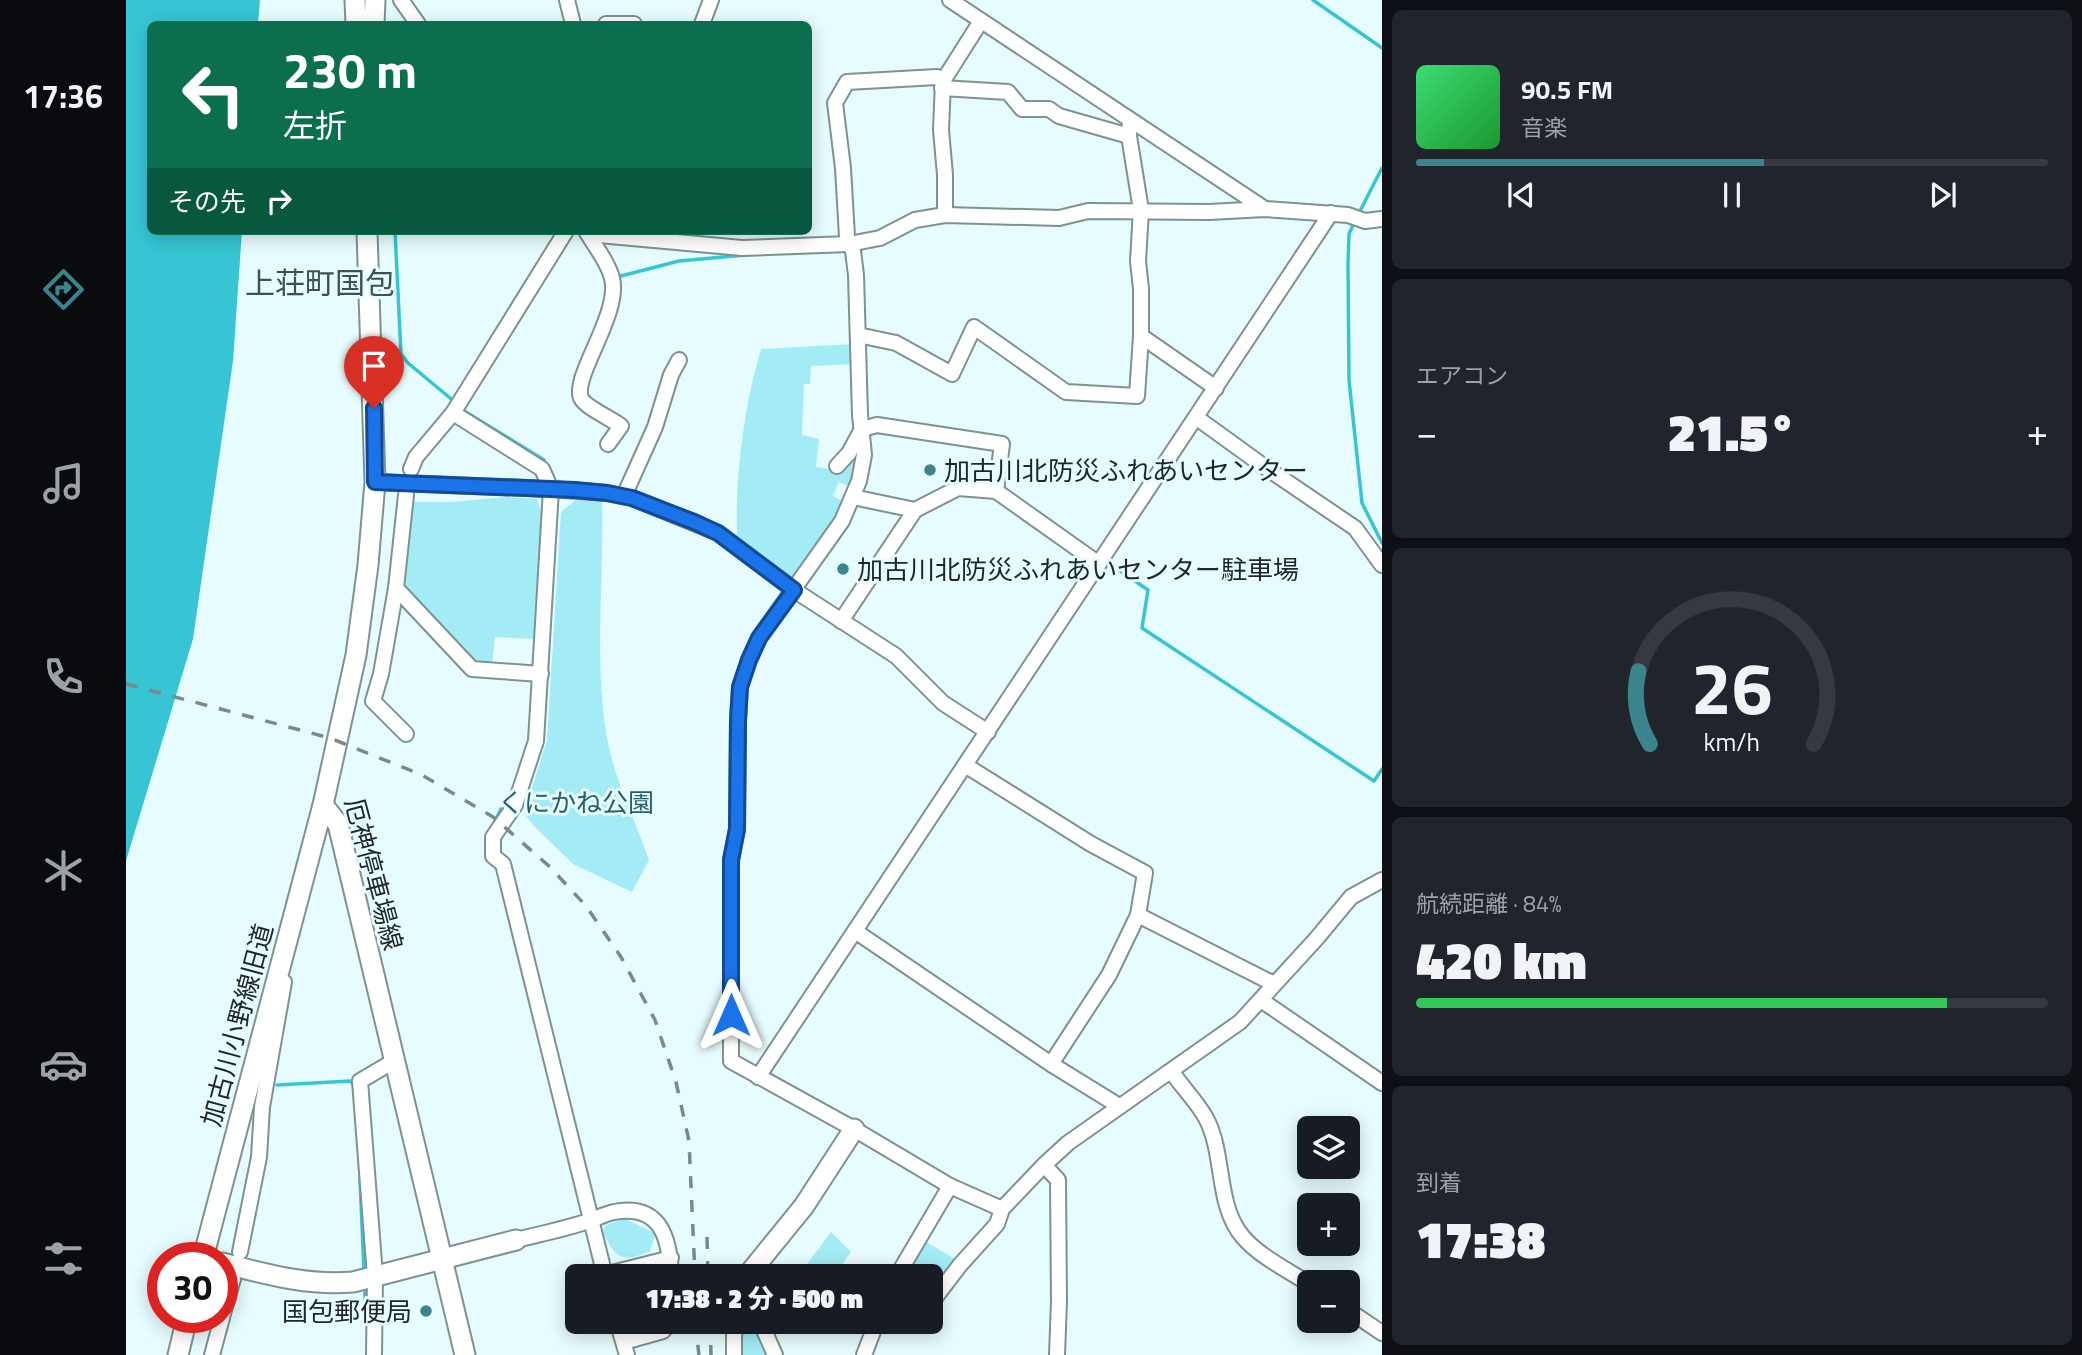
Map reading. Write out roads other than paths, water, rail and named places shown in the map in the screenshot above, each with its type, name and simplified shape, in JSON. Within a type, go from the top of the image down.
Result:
[{"type":"main road","points":[[355,0],[356,21]]},
{"type":"main road","points":[[374,21],[375,0]]},
{"type":"main road","name":"厄神停車場線","points":[[367,235],[375,482],[356,656],[323,805],[338,824],[465,1355]]},
{"type":"main road","name":"加古川小野線旧道","points":[[208,1242],[323,805]]},
{"type":"main road","points":[[758,1264],[804,1206],[854,1129]]},
{"type":"main road","points":[[238,1272],[328,1284],[353,1282],[516,1240]]},
{"type":"main road","points":[[178,1355],[183,1333]]},
{"type":"street","points":[[401,0],[416,21]]},
{"type":"street","points":[[568,0],[572,21]]},
{"type":"street","points":[[703,21],[711,0]]},
{"type":"street","points":[[950,0],[1129,129],[1265,209]]},
{"type":"street","points":[[945,215],[942,85],[981,21]]},
{"type":"street","points":[[942,85],[937,77],[847,82],[835,103],[843,168],[847,237],[853,251],[856,275],[863,467],[842,521],[759,638],[740,687],[737,829],[731,860],[731,1061],[950,1186],[1002,1209]]},
{"type":"street","points":[[942,85],[1008,92],[1022,109],[1049,109],[1059,116],[1129,129]]},
{"type":"street","points":[[858,335],[896,343],[952,374],[974,327],[1066,392],[1137,396],[1141,336],[1138,261],[1141,210],[1129,129]]},
{"type":"street","points":[[605,235],[723,248],[849,244],[880,238],[915,220],[945,215],[1059,218],[1088,211],[1209,212],[1265,209],[1331,213],[1365,220],[1382,219]]},
{"type":"street","points":[[758,1077],[1198,418],[1331,213]]},
{"type":"street","points":[[411,469],[416,457],[453,413],[564,235]]},
{"type":"street","points":[[588,235],[611,275],[613,291],[603,330],[582,379],[580,394],[587,404],[621,426],[608,444]]},
{"type":"street","points":[[1141,336],[1216,388]]},
{"type":"street","points":[[624,496],[655,427],[671,375],[679,359]]},
{"type":"street","points":[[453,413],[542,469],[551,489],[536,741],[515,805],[493,837],[493,856],[503,864],[602,1264]]},
{"type":"street","points":[[1198,418],[1355,528],[1382,565]]},
{"type":"street","points":[[837,466],[849,453],[862,429],[877,425],[1002,444],[996,491]]},
{"type":"street","points":[[375,482],[607,493],[624,496],[694,522],[718,533],[794,590],[896,656],[943,704],[988,732]]},
{"type":"street","points":[[841,621],[915,510],[958,488],[996,491],[1099,564]]},
{"type":"street","points":[[406,495],[396,588],[381,674],[373,701],[406,734]]},
{"type":"street","points":[[853,497],[915,510]]},
{"type":"street","points":[[396,588],[472,669],[541,674]]},
{"type":"street","points":[[965,765],[1091,844],[1145,873],[1138,915],[1109,975],[1051,1064]]},
{"type":"street","points":[[943,1287],[997,1224],[1002,1209],[1044,1165],[1068,1143],[1240,1022],[1351,897],[1382,880]]},
{"type":"street","points":[[1138,915],[1274,984]]},
{"type":"street","points":[[855,931],[1051,1064],[1119,1106]]},
{"type":"street","points":[[240,1252],[259,1157],[262,1107],[286,971],[281,961]]},
{"type":"street","points":[[1261,999],[1382,1083]]},
{"type":"street","points":[[374,1355],[375,1276],[360,1082],[394,1061]]},
{"type":"street","points":[[1172,1072],[1206,1118],[1235,1226],[1250,1244],[1297,1276]]},
{"type":"street","points":[[1044,1165],[1058,1180],[1057,1355]]},
{"type":"street","points":[[904,1264],[950,1186]]},
{"type":"street","points":[[516,1240],[631,1210],[662,1227],[667,1236],[671,1264]]},
{"type":"street","points":[[648,1264],[671,1258]]},
{"type":"street","points":[[1360,1318],[1382,1333]]},
{"type":"street","points":[[212,1355],[218,1333]]},
{"type":"street","points":[[625,1348],[656,1334]]},
{"type":"street","points":[[734,1355],[735,1334]]},
{"type":"street","points":[[766,1334],[775,1355]]},
{"type":"street","points":[[863,1355],[872,1334]]},
{"type":"waterway","points":[[1313,0],[1382,48]]},
{"type":"waterway","points":[[1359,213],[1382,168]]},
{"type":"waterway","points":[[1354,223],[1349,234],[1348,264],[1349,380],[1362,503],[1382,543]]},
{"type":"waterway","points":[[395,235],[401,354],[456,403]]},
{"type":"waterway","points":[[617,277],[679,261],[757,254]]},
{"type":"waterway","points":[[461,409],[544,460]]},
{"type":"waterway","points":[[1113,566],[1148,590],[1142,628],[1374,781],[1382,769]]},
{"type":"waterway","points":[[489,833],[501,809]]},
{"type":"waterway","points":[[277,1085],[350,1081],[355,1086]]},
{"type":"waterway","points":[[359,1156],[364,1271]]},
{"type":"waterway","points":[[365,1286],[365,1315]]},
{"type":"railway","points":[[126,684],[330,738],[422,775],[493,817],[550,867],[586,906],[621,957],[655,1020],[676,1082],[689,1141],[694,1264]]},
{"type":"railway","points":[[707,1237],[708,1264]]},
{"type":"railway","points":[[697,1334],[699,1355]]},
{"type":"railway","points":[[710,1334],[711,1355]]},
{"type":"place","name":"加古川北防災ふれあいセンター","points":[[930,470]]},
{"type":"place","name":"加古川北防災ふれあいセンター駐車場","points":[[843,569]]},
{"type":"place","name":"国包郵便局","points":[[426,1311]]},
{"type":"district","name":"上荘町国包","points":[[320,283]]},
{"type":"park label","name":"くにかね公園","points":[[576,802]]}]
